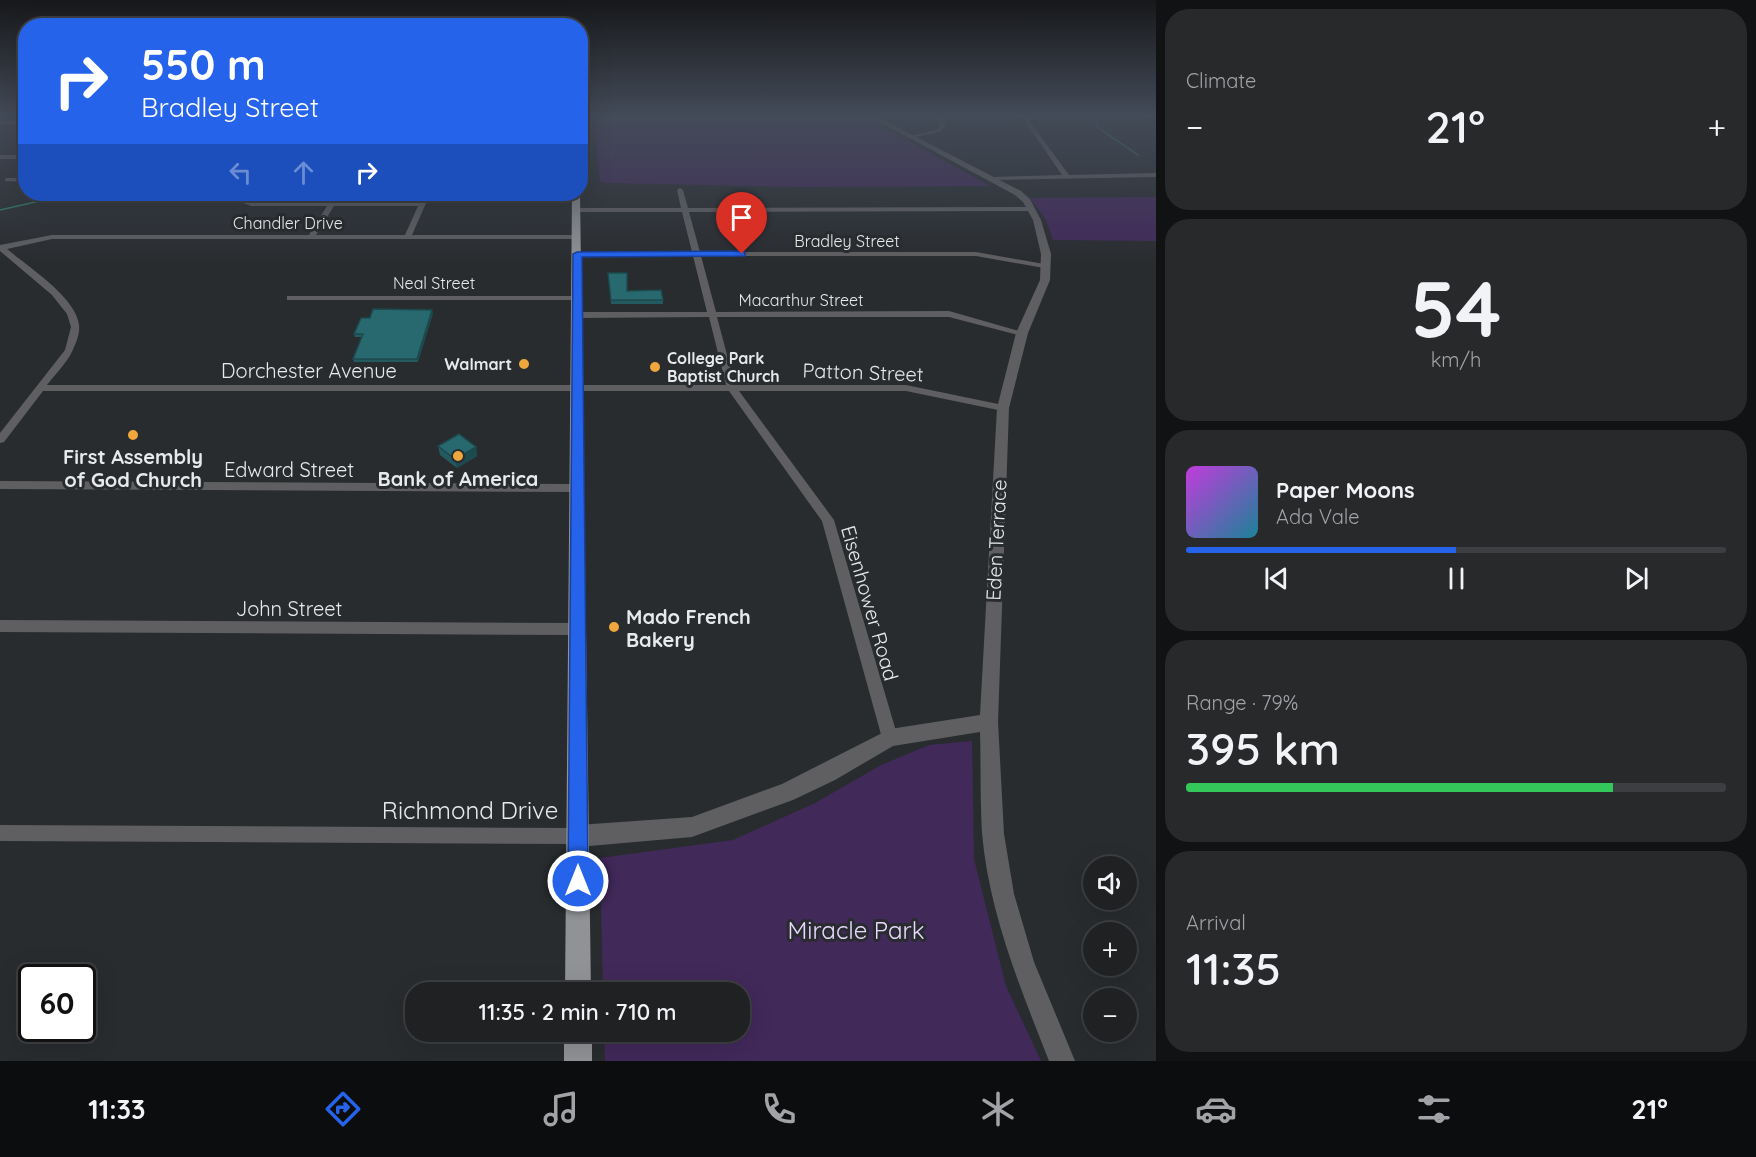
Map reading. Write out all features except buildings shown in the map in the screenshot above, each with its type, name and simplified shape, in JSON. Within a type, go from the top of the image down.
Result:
[{"type":"main road","points":[[577,201],[578,982]]},
{"type":"main road","points":[[578,1042],[578,1061]]},
{"type":"street","name":"Eden Terrace","points":[[964,164],[1018,193],[1031,209],[1044,242],[1045,280],[1022,333],[1003,408],[989,722],[993,834],[1003,894],[1022,962],[1062,1061]]},
{"type":"street","points":[[1057,164],[1066,176]]},
{"type":"street","points":[[993,179],[1156,175]]},
{"type":"street","points":[[7,180],[18,180]]},
{"type":"street","name":"Eisenhower Road","points":[[680,190],[731,387],[828,520],[890,738]]},
{"type":"street","points":[[243,201],[251,204],[421,204]]},
{"type":"street","points":[[311,237],[334,201]]},
{"type":"street","points":[[408,236],[422,201]]},
{"type":"street","points":[[577,210],[1031,209]]},
{"type":"street","name":"Chandler Drive","points":[[0,248],[52,237],[577,237]]},
{"type":"street","points":[[0,248],[67,304],[75,322],[75,335],[69,351],[0,440]]},
{"type":"street","name":"Bradley Street","points":[[577,254],[976,254],[1044,266]]},
{"type":"street","name":"Neal Street","points":[[290,298],[577,298]]},
{"type":"street","name":"Macarthur Street","points":[[577,315],[949,314],[1022,333]]},
{"type":"street","name":"Dorchester Avenue","points":[[43,387],[576,387]]},
{"type":"street","name":"Patton Street","points":[[576,387],[906,388],[1003,408]]},
{"type":"street","name":"Edward Street","points":[[0,485],[577,488]]},
{"type":"street","name":"John Street","points":[[0,626],[578,629]]},
{"type":"street","name":"Richmond Drive","points":[[0,833],[578,836],[692,827],[786,793],[828,773],[890,738],[989,722]]},
{"type":"green space","points":[[598,164],[949,164],[990,186],[800,187],[605,183],[600,181]]},
{"type":"green space","points":[[1156,197],[1156,241],[1053,240],[1046,220],[1030,198]]},
{"type":"green space","name":"Miracle Park","points":[[972,741],[974,859],[1006,986],[1041,1061],[605,1061],[604,1042],[750,1042],[750,982],[603,982],[600,858],[733,840],[815,803],[881,765],[929,745]]},
{"type":"waterway","points":[[0,210],[39,201]]},
{"type":"place","name":"Walmart","points":[[524,364]]},
{"type":"place","name":"College Park Baptist Church","points":[[655,367]]},
{"type":"place","name":"First Assembly of God Church","points":[[133,435]]},
{"type":"place","name":"Bank of America","points":[[458,456]]},
{"type":"place","name":"Mado French Bakery","points":[[614,627]]},
{"type":"route","points":[[578,881],[577,254],[742,254]]}]
